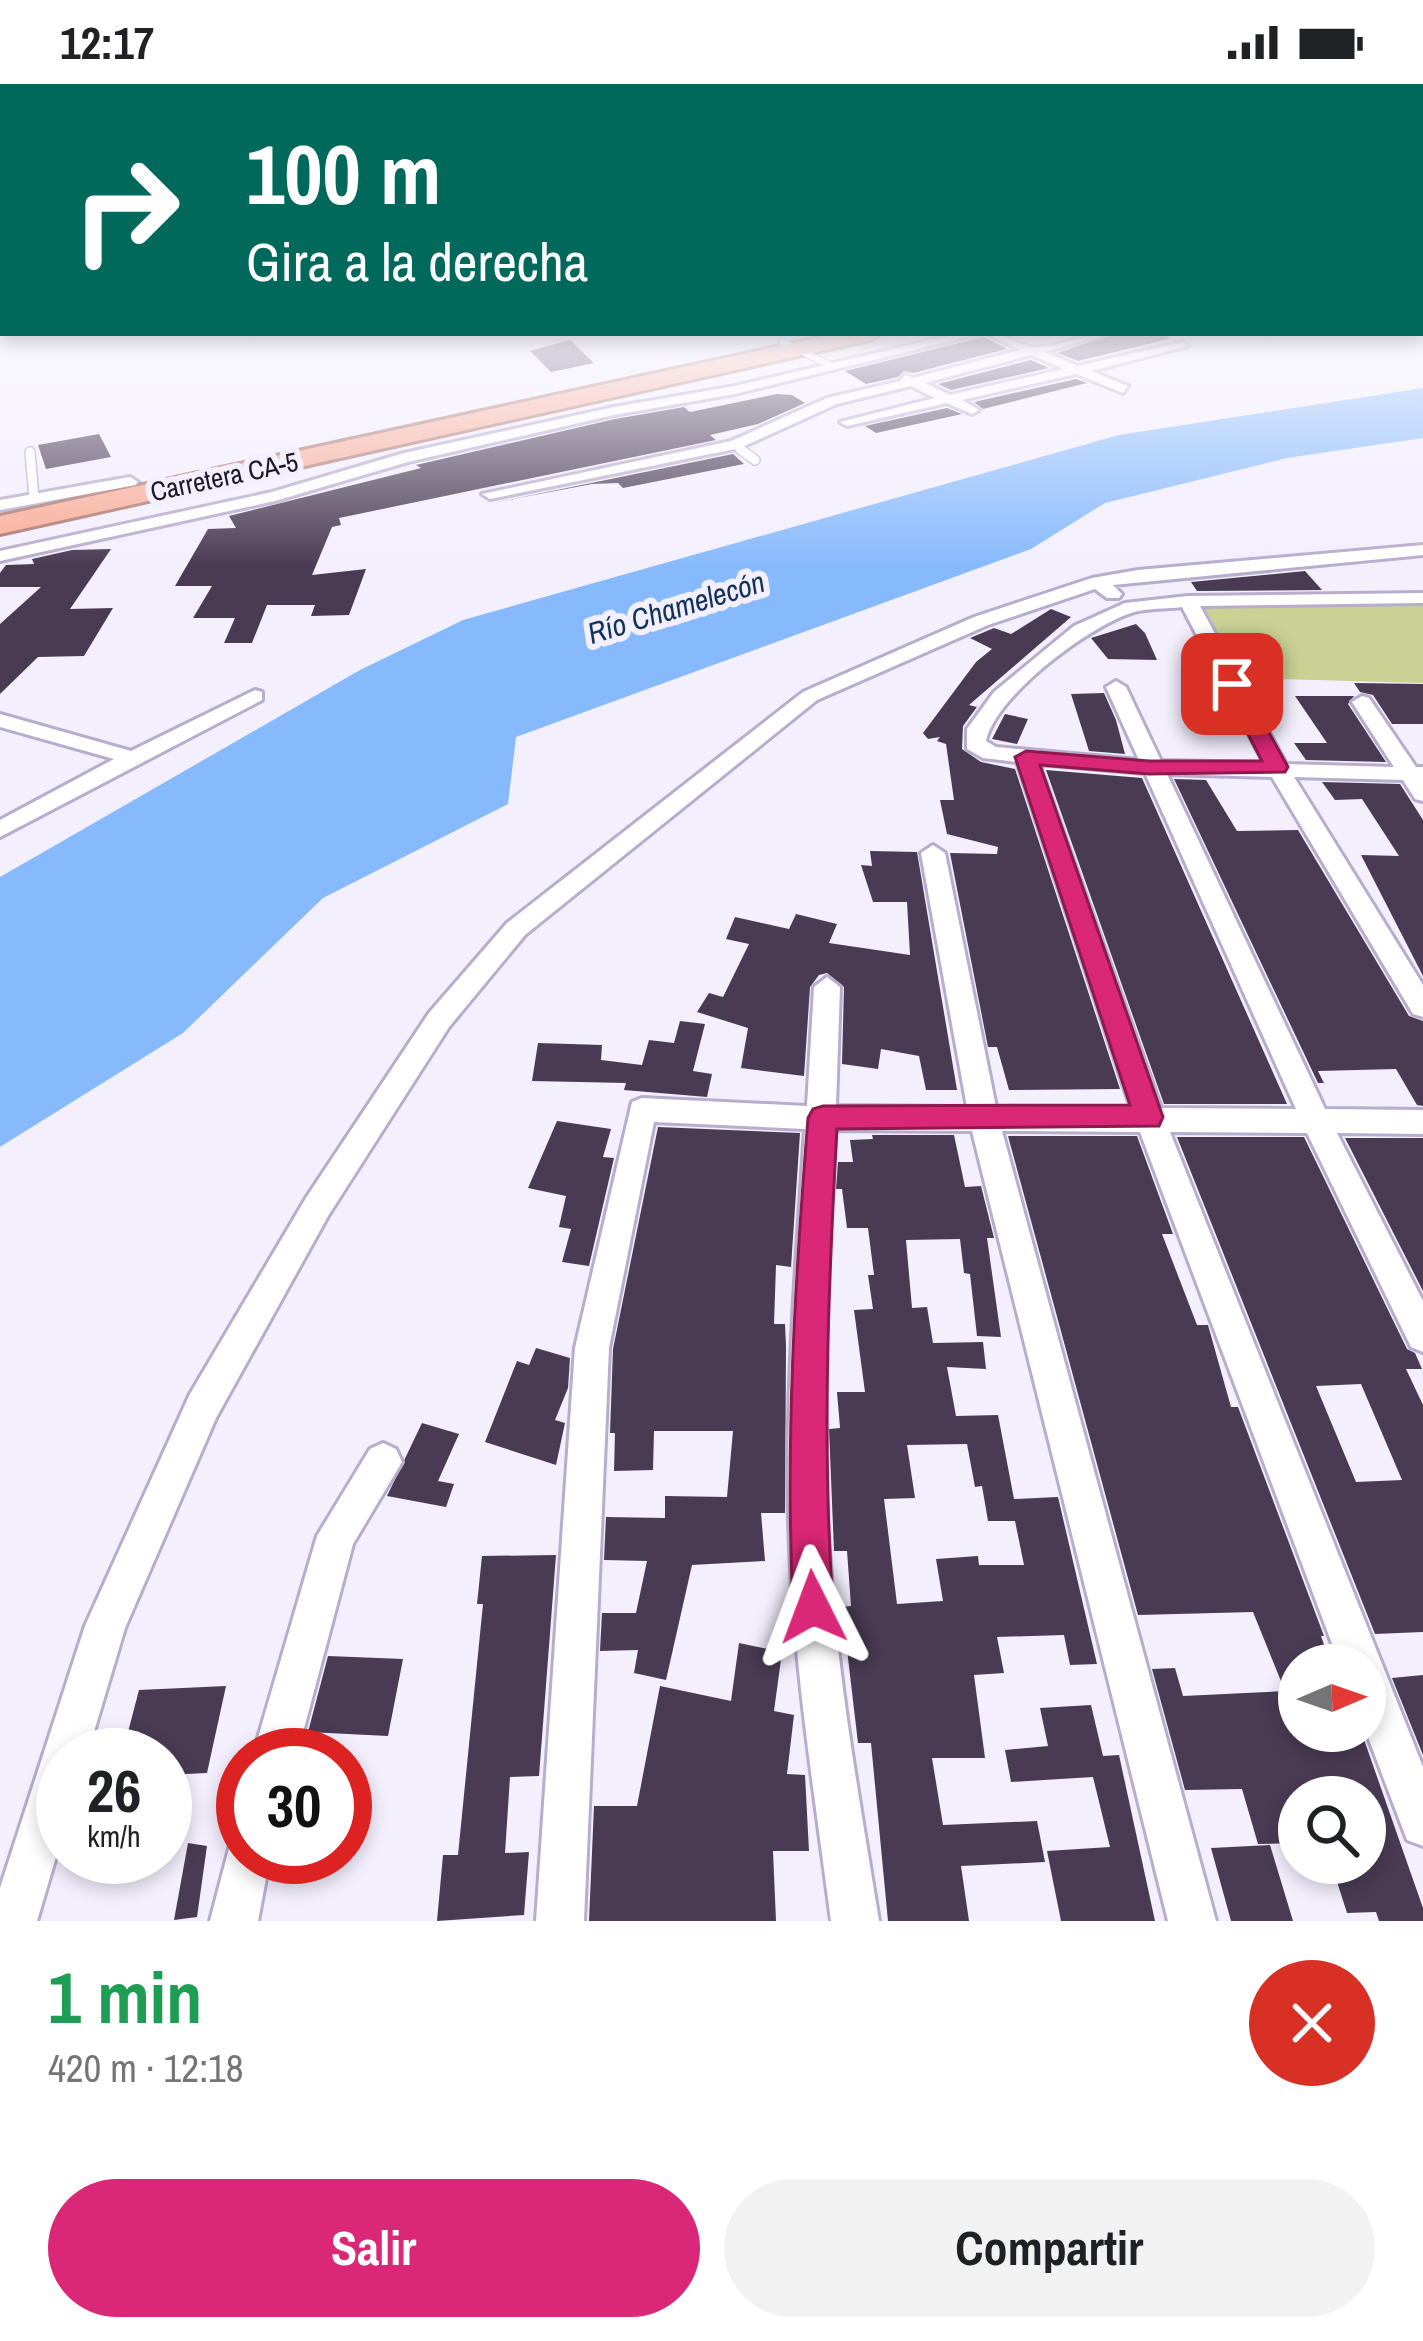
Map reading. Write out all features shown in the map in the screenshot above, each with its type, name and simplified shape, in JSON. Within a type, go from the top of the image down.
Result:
[{"type":"highway","name":"Carretera CA-5","points":[[0,508],[548,396]]},
{"type":"highway","name":"Carretera CA-5","points":[[0,525],[570,396]]},
{"type":"street","points":[[0,556],[275,496],[404,458],[696,396]]},
{"type":"street","points":[[827,396],[832,401]]},
{"type":"street","points":[[490,494],[735,445],[832,401],[854,396]]},
{"type":"street","points":[[940,396],[972,410]]},
{"type":"street","points":[[847,422],[969,396]]},
{"type":"street","points":[[0,508],[130,482]]},
{"type":"street","points":[[73,1728],[105,1626],[203,1406],[317,1207],[439,1020],[516,929],[810,696],[981,621],[1098,583],[1175,567],[1316,562],[1423,550]]},
{"type":"street","points":[[1098,583],[1131,607]]},
{"type":"street","points":[[1416,774],[1149,767],[1026,757],[980,750],[975,744],[978,728],[1001,696],[1081,630],[1131,607],[1188,601],[1423,598]]},
{"type":"street","points":[[1188,601],[1277,767],[1423,1007]]},
{"type":"street","points":[[1116,687],[1317,1123],[1423,1336]]},
{"type":"street","points":[[0,830],[255,696]]},
{"type":"street","points":[[1361,702],[1416,774],[1423,794]]},
{"type":"street","points":[[0,720],[133,758]]},
{"type":"street","points":[[1026,757],[1148,1117],[1353,1644]]},
{"type":"street","points":[[933,853],[983,1116],[1192,1921]]},
{"type":"street","points":[[827,987],[808,1320],[807,1496],[815,1644],[855,1921]]},
{"type":"street","points":[[560,1921],[592,1348],[642,1110],[823,1118],[1423,1122]]},
{"type":"street","points":[[283,1728],[336,1536],[383,1462]]},
{"type":"street","points":[[1386,1728],[1423,1824]]},
{"type":"street","points":[[13,1921],[36,1847]]},
{"type":"street","points":[[235,1921],[242,1884]]},
{"type":"lane","points":[[735,445],[755,460]]},
{"type":"lane","points":[[30,452],[34,499]]},
{"type":"green space","points":[[1423,601],[1423,683],[1240,678],[1199,606]]},
{"type":"water","name":"Río Chamelecón","points":[[1373,396],[1423,396],[1423,438],[1287,458],[1105,503],[1031,549],[516,737],[508,804],[323,898],[183,1033],[0,1147],[0,877],[360,670],[463,620],[1119,435]]},
{"type":"building","points":[[769,396],[793,396],[805,403],[758,424],[710,435],[716,440],[339,518],[341,525],[332,527],[312,575],[366,569],[349,615],[311,616],[315,605],[267,605],[252,643],[224,643],[235,618],[193,618],[212,586],[175,586],[208,529],[236,528],[229,516],[421,468],[416,465],[615,419],[684,407],[690,412]]},
{"type":"building","points":[[1002,396],[1036,396],[983,409],[974,402]]},
{"type":"building","points":[[947,408],[962,414],[876,433],[865,426]]},
{"type":"building","points":[[99,434],[111,457],[46,469],[38,445]]},
{"type":"building","points":[[733,454],[744,464],[623,488],[618,483],[592,484],[493,503]]},
{"type":"building","points":[[111,549],[70,609],[113,608],[84,656],[38,657],[0,694],[0,624],[41,587],[0,587],[0,573],[6,565],[34,564],[32,559],[72,550]]},
{"type":"building","points":[[1305,571],[1322,590],[1197,591],[1191,582]]},
{"type":"building","points":[[1051,609],[1071,617],[969,705],[977,707],[963,726],[962,749],[981,762],[1015,769],[1120,1089],[1009,1090],[997,1047],[988,1047],[950,853],[997,854],[998,847],[947,834],[940,800],[954,800],[946,744],[937,741],[940,737],[928,739],[923,733],[976,662],[992,649],[970,638],[994,628],[1011,634]]},
{"type":"building","points":[[1136,624],[1157,660],[1108,659],[1091,638]]},
{"type":"building","points":[[1354,683],[1423,684],[1423,724],[1392,724],[1373,695],[1360,692]]},
{"type":"building","points":[[1104,693],[1125,754],[1089,751],[1071,694]]},
{"type":"building","points":[[1295,696],[1354,696],[1348,704],[1386,762],[1306,760],[1294,743],[1327,743]]},
{"type":"building","points":[[1005,714],[1028,719],[1017,744],[992,739]]},
{"type":"building","points":[[1046,770],[1142,778],[1287,1104],[1164,1104]]},
{"type":"building","points":[[1174,779],[1206,780],[1237,831],[1298,830],[1409,1016],[1423,1021],[1423,1106],[1417,1105],[1396,1069],[1318,1071],[1324,1083],[1318,1083]]},
{"type":"building","points":[[1322,782],[1400,784],[1423,820],[1423,976],[1361,855],[1399,856],[1362,799],[1335,800]]},
{"type":"building","points":[[870,851],[917,852],[957,1090],[926,1090],[919,1056],[881,1049],[878,1069],[842,1064],[844,987],[827,973],[810,987],[804,1076],[741,1068],[748,1028],[697,1012],[709,993],[723,997],[749,944],[726,939],[735,917],[789,929],[796,914],[837,924],[829,943],[910,955],[907,902],[873,902],[861,865],[872,866]]},
{"type":"building","points":[[680,1021],[705,1024],[693,1071],[712,1074],[707,1097],[624,1090],[626,1083],[532,1081],[538,1043],[602,1045],[601,1060],[642,1065],[649,1040],[674,1043]]},
{"type":"building","points":[[557,1121],[611,1129],[603,1157],[614,1158],[589,1266],[562,1262],[571,1229],[559,1227],[566,1196],[528,1188]]},
{"type":"building","points":[[658,1127],[800,1133],[791,1267],[776,1265],[774,1324],[785,1324],[786,1347],[785,1513],[761,1513],[765,1561],[692,1565],[666,1680],[634,1673],[638,1650],[600,1651],[602,1613],[636,1613],[647,1561],[604,1560],[606,1517],[665,1518],[665,1496],[727,1497],[733,1431],[654,1431],[653,1470],[614,1471],[615,1433],[610,1433],[613,1349]]},
{"type":"building","points":[[872,1135],[954,1135],[965,1187],[981,1186],[994,1238],[987,1238],[1001,1337],[977,1336],[970,1274],[964,1273],[960,1239],[906,1240],[912,1308],[927,1307],[933,1343],[983,1342],[986,1369],[947,1367],[956,1416],[998,1415],[1014,1499],[1058,1497],[1097,1664],[1070,1665],[1064,1635],[997,1637],[1004,1673],[974,1675],[985,1758],[932,1758],[943,1825],[1037,1821],[1045,1862],[961,1866],[969,1921],[888,1921],[871,1743],[858,1743],[842,1607],[851,1606],[847,1551],[834,1551],[829,1429],[840,1428],[837,1392],[865,1392],[854,1310],[873,1309],[868,1275],[874,1275],[868,1228],[847,1228],[842,1189],[836,1189],[838,1162],[853,1162],[850,1140],[873,1139]],"holes":[[[967,1444],[975,1487],[982,1486],[988,1521],[1015,1521],[1024,1565],[979,1565],[978,1556],[936,1559],[943,1601],[897,1604],[884,1499],[915,1498],[907,1445]]]},
{"type":"building","points":[[1008,1136],[1137,1136],[1173,1234],[1162,1234],[1197,1325],[1208,1325],[1231,1407],[1238,1407],[1324,1644],[1278,1644],[1278,1674],[1253,1612],[1138,1615]]},
{"type":"building","points":[[1177,1137],[1304,1137],[1407,1349],[1415,1353],[1422,1369],[1406,1369],[1423,1405],[1423,1632],[1375,1634]],"holes":[[[1361,1384],[1402,1480],[1356,1482],[1316,1386]]]},
{"type":"building","points":[[1345,1138],[1423,1138],[1423,1291]]},
{"type":"building","points":[[536,1348],[570,1358],[568,1388],[555,1420],[565,1423],[556,1465],[485,1442],[517,1361],[529,1365]]},
{"type":"building","points":[[422,1423],[459,1434],[438,1481],[454,1484],[446,1507],[387,1496]]},
{"type":"building","points":[[556,1555],[539,1776],[510,1777],[505,1853],[529,1852],[524,1915],[437,1921],[443,1855],[458,1855],[483,1604],[477,1604],[482,1556]]},
{"type":"building","points":[[739,1643],[782,1652],[774,1711],[794,1715],[787,1774],[805,1775],[809,1851],[773,1851],[776,1921],[589,1921],[594,1806],[637,1806],[660,1686],[731,1701]]},
{"type":"building","points":[[328,1656],[403,1659],[388,1736],[372,1735],[372,1728],[309,1728]]},
{"type":"building","points":[[1175,1668],[1183,1696],[1278,1691],[1278,1752],[1368,1752],[1377,1776],[1278,1776],[1278,1844],[1258,1844],[1242,1789],[1185,1790],[1152,1669]]},
{"type":"building","points":[[1423,1675],[1423,1755],[1392,1678]]},
{"type":"building","points":[[226,1686],[207,1773],[192,1774],[192,1728],[129,1728],[139,1690]]},
{"type":"building","points":[[1091,1705],[1103,1756],[1119,1755],[1155,1921],[1061,1921],[1047,1851],[1110,1847],[1093,1777],[1011,1782],[1005,1750],[1048,1746],[1040,1708]]},
{"type":"building","points":[[1386,1802],[1423,1908],[1423,1921],[1379,1921],[1376,1912],[1347,1913],[1338,1884],[1386,1884]]},
{"type":"building","points":[[192,1844],[207,1846],[197,1917],[174,1920],[181,1884],[192,1884]]},
{"type":"building","points":[[1270,1845],[1278,1884],[1293,1921],[1231,1921],[1211,1848]]},
{"type":"route","points":[[813,1607],[807,1496],[808,1320],[823,1118],[1148,1117],[1026,757],[1149,767],[1277,767],[1232,684]]}]
